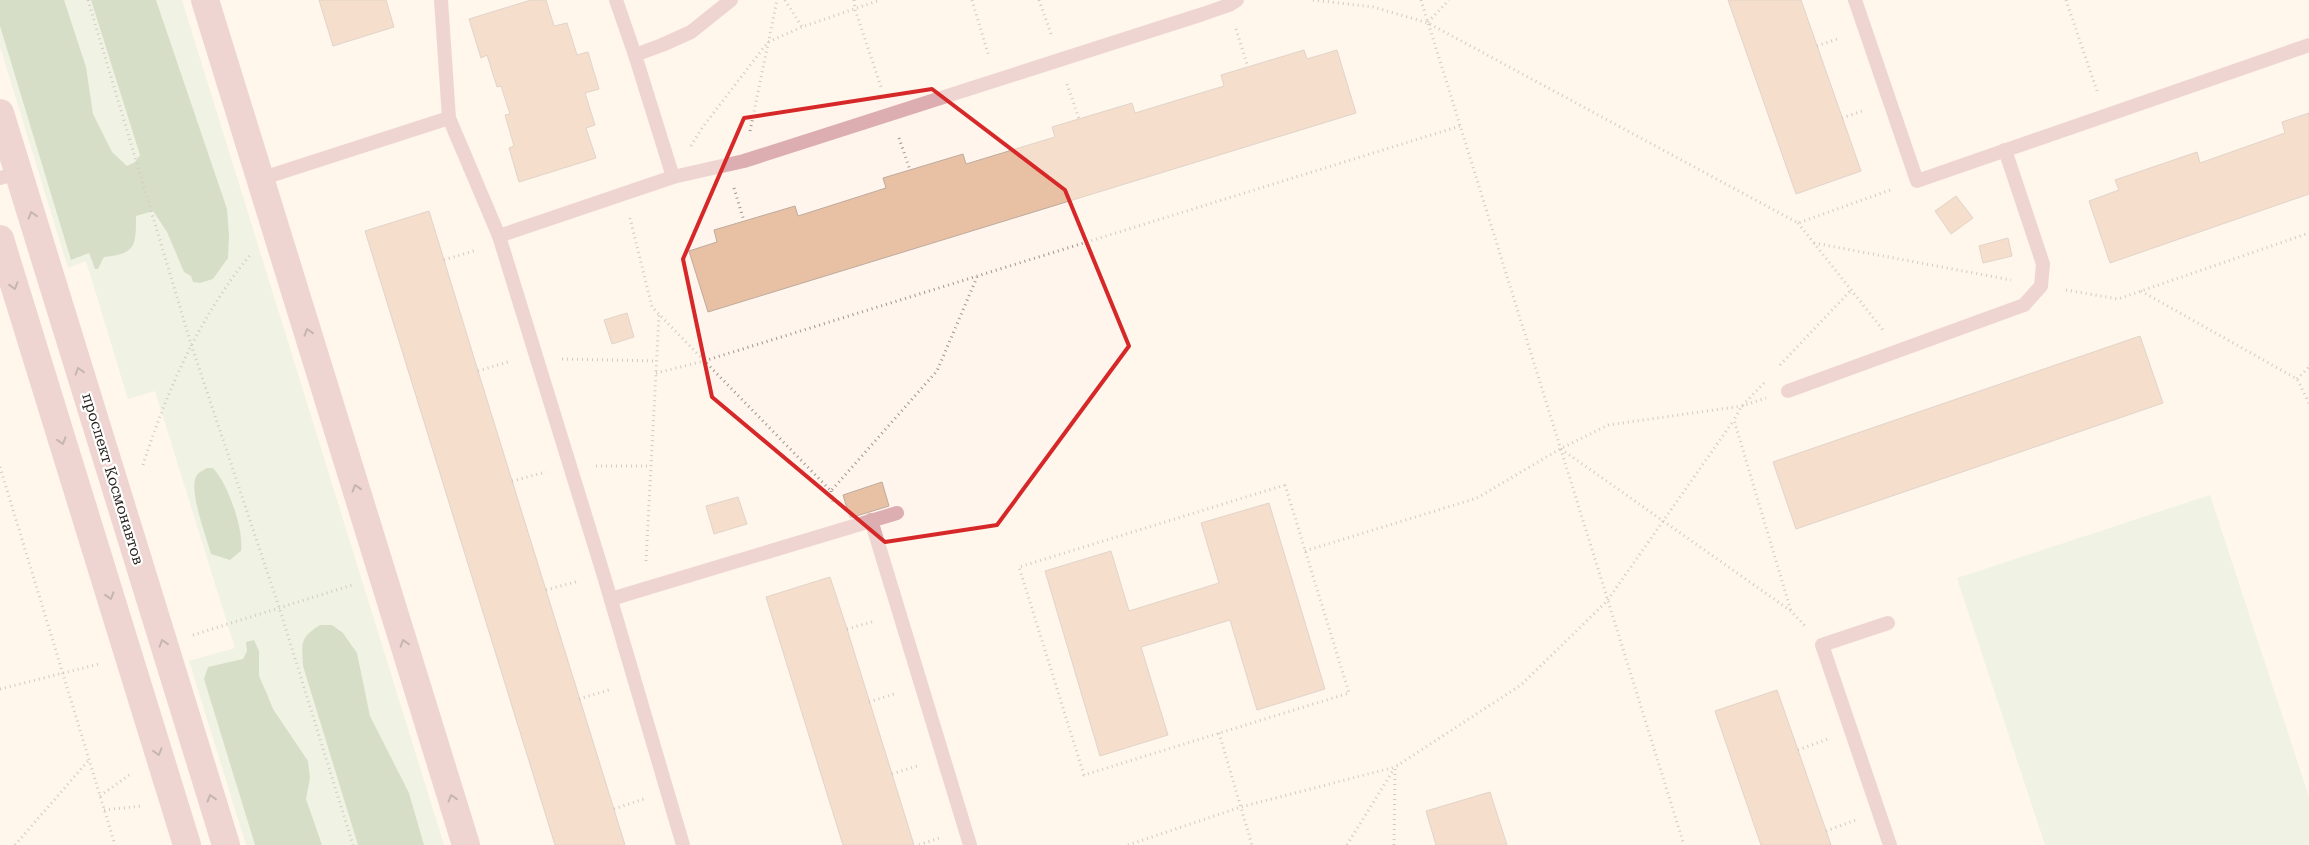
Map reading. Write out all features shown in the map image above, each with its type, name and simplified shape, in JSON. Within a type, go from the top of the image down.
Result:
[{"type":"street","points":[[205,0],[466,845]]},
{"type":"street","name":"проспект Космонавтов","points":[[0,113],[9,175],[226,845]]},
{"type":"street","points":[[0,239],[187,845]]},
{"type":"lane","points":[[441,0],[449,118],[500,239],[611,599],[683,845]]},
{"type":"lane","points":[[616,0],[673,177]]},
{"type":"lane","points":[[635,55],[662,46],[691,32],[731,0]]},
{"type":"lane","points":[[1855,0],[1917,181],[2309,45]]},
{"type":"lane","points":[[500,239],[673,177],[744,161],[1059,61],[1233,3]]},
{"type":"lane","points":[[260,179],[449,118]]},
{"type":"lane","points":[[1788,391],[2024,305],[2041,286],[2043,264],[2005,150]]},
{"type":"lane","points":[[611,599],[898,513]]},
{"type":"lane","points":[[872,520],[970,845]]},
{"type":"lane","points":[[1888,623],[1822,645],[1890,845]]},
{"type":"path","points":[[88,0],[192,344],[279,607],[353,845]]},
{"type":"path","points":[[744,161],[777,0]]},
{"type":"path","points":[[785,0],[802,27]]},
{"type":"path","points":[[854,0],[855,9],[910,170]]},
{"type":"path","points":[[673,177],[702,128],[768,42],[802,27],[880,0]]},
{"type":"path","points":[[972,0],[996,81]]},
{"type":"path","points":[[1039,0],[1079,119]]},
{"type":"path","points":[[1313,0],[1373,6],[1428,22],[1798,223],[1899,350]]},
{"type":"path","points":[[1421,0],[1684,845]]},
{"type":"path","points":[[1428,22],[1449,0]]},
{"type":"path","points":[[2066,0],[2091,72]]},
{"type":"path","points":[[1233,3],[1248,67]]},
{"type":"path","points":[[656,373],[704,361],[1460,126]]},
{"type":"path","points":[[726,165],[744,221]]},
{"type":"path","points":[[1798,223],[1917,181]]},
{"type":"path","points":[[624,193],[652,307],[831,491],[937,371],[977,277]]},
{"type":"path","points":[[143,466],[156,423],[192,344],[223,292],[248,257],[276,227]]},
{"type":"path","points":[[1814,243],[2118,299],[2309,233]]},
{"type":"path","points":[[444,260],[500,239]]},
{"type":"path","points":[[1776,370],[1851,290]]},
{"type":"path","points":[[2140,291],[2297,379],[2309,402]]},
{"type":"path","points":[[644,589],[660,315]]},
{"type":"path","points":[[478,371],[537,357],[657,361]]},
{"type":"path","points":[[2297,379],[2309,368]]},
{"type":"path","points":[[1128,845],[1241,807],[1395,767],[1522,685],[1607,601],[1664,522],[1742,406],[1769,377]]},
{"type":"path","points":[[1305,551],[1477,498],[1560,449],[1608,425],[1742,406],[1788,391]]},
{"type":"path","points":[[1734,420],[1791,611]]},
{"type":"path","points":[[1560,449],[1791,611],[1822,645]]},
{"type":"path","points":[[512,481],[570,466],[651,466]]},
{"type":"path","points":[[0,467],[115,845]]},
{"type":"path","points":[[1285,485],[1305,551],[1349,693],[1084,775],[1019,568],[1285,485]]},
{"type":"path","points":[[546,590],[603,574]]},
{"type":"path","points":[[189,636],[355,584]]},
{"type":"path","points":[[0,689],[101,664]]},
{"type":"path","points":[[579,699],[635,682]]},
{"type":"path","points":[[1219,733],[1252,845]]},
{"type":"path","points":[[15,845],[89,761]]},
{"type":"path","points":[[1347,845],[1395,767]]},
{"type":"path","points":[[1394,845],[1395,767]]},
{"type":"path","points":[[100,796],[135,772]]},
{"type":"path","points":[[614,809],[667,792]]},
{"type":"path","points":[[104,810],[145,806]]},
{"type":"highlighted area","points":[[932,89],[1065,190],[1129,346],[997,525],[885,542],[712,397],[683,259],[744,118]]},
{"type":"green space","points":[[0,0],[182,0],[444,845],[246,845],[189,661],[235,648],[155,391],[128,399],[86,261],[68,268],[0,47]]},
{"type":"green space","points":[[0,0],[64,0],[86,67],[93,114],[112,152],[127,166],[135,162],[140,155],[91,0],[156,0],[227,209],[228,258],[213,279],[200,283],[193,282],[191,276],[184,272],[167,232],[153,211],[136,216],[136,235],[132,247],[122,254],[104,257],[98,269],[95,269],[89,253],[71,260],[0,26]]},
{"type":"green space","points":[[207,468],[213,468],[219,475],[234,507],[240,531],[241,551],[230,560],[211,554],[196,501],[195,481],[198,474]]},
{"type":"green space","points":[[2210,495],[2309,797],[2309,845],[2045,845],[1957,578]]},
{"type":"green space","points":[[320,625],[332,625],[343,633],[357,653],[370,716],[409,793],[424,845],[358,845],[303,666],[303,642],[308,634]]},
{"type":"green space","points":[[254,640],[259,651],[259,676],[273,709],[308,761],[310,778],[306,799],[322,845],[255,845],[204,679],[208,667],[243,659],[247,651],[246,642]]},
{"type":"building","points":[[319,0],[386,0],[394,27],[333,46]]},
{"type":"building","points":[[531,0],[546,0],[554,26],[567,23],[577,55],[588,52],[599,89],[585,93],[595,125],[586,128],[596,158],[519,182],[509,148],[514,146],[505,115],[510,114],[501,86],[497,87],[487,55],[481,58],[469,19]]},
{"type":"building","points":[[1728,0],[1801,0],[1861,171],[1796,194]]},
{"type":"building","points":[[1304,50],[1307,59],[1337,50],[1356,113],[708,312],[689,251],[717,242],[714,230],[795,206],[798,216],[886,188],[883,178],[963,154],[966,164],[1055,137],[1052,127],[1132,103],[1135,113],[1224,86],[1221,75]]},
{"type":"building","points":[[2309,113],[2309,194],[2110,263],[2089,201],[2119,190],[2115,180],[2197,152],[2200,163],[2285,133],[2282,122]]},
{"type":"building","points":[[1956,196],[1973,218],[1951,234],[1935,211]]},
{"type":"building","points":[[429,211],[625,845],[555,845],[365,231]]},
{"type":"building","points":[[2008,238],[2012,256],[1983,263],[1979,246]]},
{"type":"building","points":[[627,313],[634,337],[612,344],[604,320]]},
{"type":"building","points":[[2140,336],[2163,403],[1796,529],[1773,462]]},
{"type":"building","points":[[882,482],[889,506],[850,518],[843,495]]},
{"type":"building","points":[[738,497],[747,524],[714,534],[706,506]]},
{"type":"building","points":[[1269,503],[1325,689],[1257,710],[1230,620],[1141,647],[1168,735],[1100,756],[1045,571],[1111,551],[1129,611],[1219,583],[1201,523]]},
{"type":"building","points":[[830,577],[914,845],[843,845],[766,597]]},
{"type":"building","points":[[1777,690],[1831,845],[1761,845],[1715,711]]},
{"type":"building","points":[[1490,792],[1507,845],[1436,845],[1426,811]]}]
